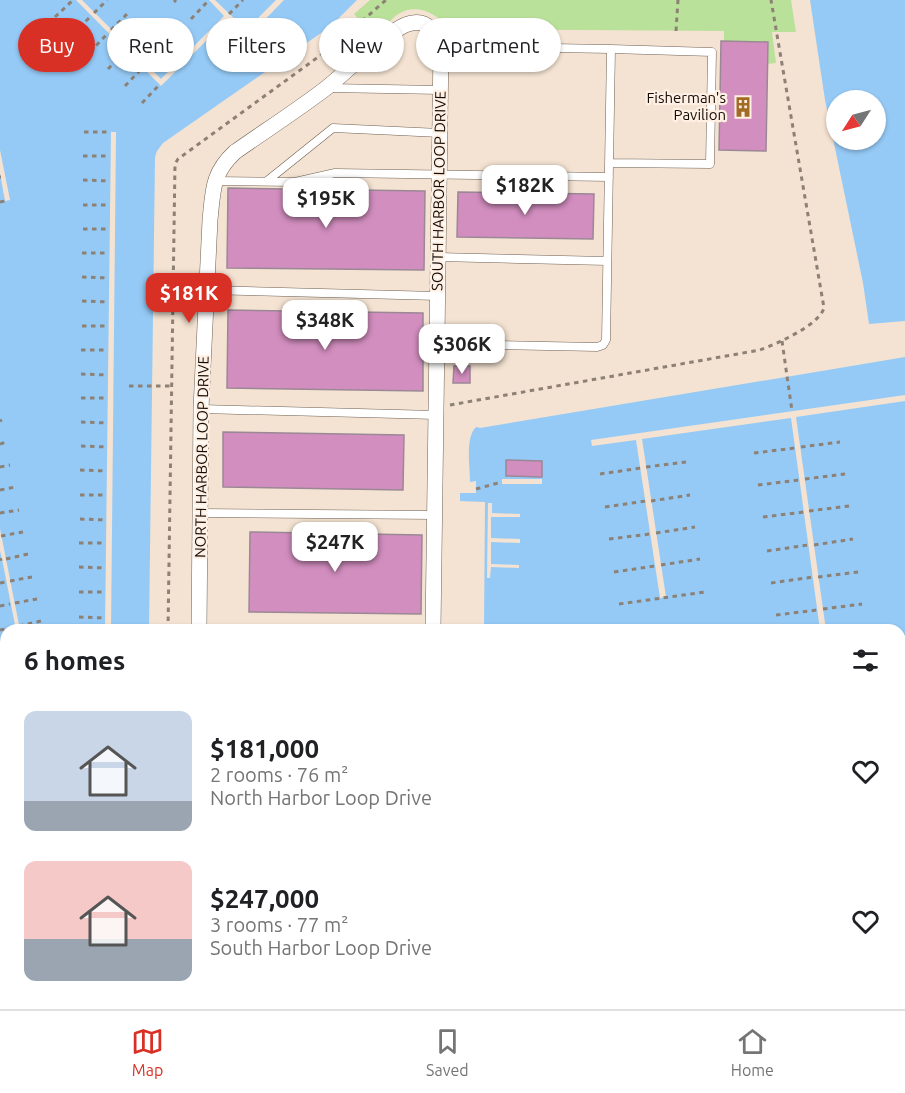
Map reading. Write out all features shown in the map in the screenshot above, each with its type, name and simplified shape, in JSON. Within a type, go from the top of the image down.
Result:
[{"type":"street","name":"NORTH HARBOR LOOP DRIVE","points":[[199,624],[201,409],[210,220],[215,181],[222,164],[235,152],[326,88],[398,28],[416,23]]},
{"type":"street","name":"SOUTH HARBOR LOOP DRIVE","points":[[433,624],[441,72]]},
{"type":"lane","points":[[561,48],[712,52],[710,164],[609,163]]},
{"type":"lane","points":[[437,344],[597,347],[603,345],[606,340],[611,49]]},
{"type":"lane","points":[[326,88],[441,90]]},
{"type":"lane","points":[[267,181],[333,128],[440,133]]},
{"type":"lane","points":[[215,181],[295,182],[334,173],[609,177]]},
{"type":"lane","points":[[438,257],[607,261]]},
{"type":"lane","points":[[207,290],[438,296]]},
{"type":"lane","points":[[201,409],[436,410]]},
{"type":"lane","points":[[200,513],[435,515]]},
{"type":"path","points":[[56,17],[73,0]]},
{"type":"path","points":[[89,18],[107,0]]},
{"type":"path","points":[[192,18],[209,0]]},
{"type":"path","points":[[229,14],[243,0]]},
{"type":"path","points":[[676,31],[678,0]]},
{"type":"path","points":[[436,410],[760,350],[782,341],[819,318],[824,308],[771,0]]},
{"type":"path","points":[[95,47],[130,11]]},
{"type":"path","points":[[125,86],[139,72]]},
{"type":"path","points":[[142,103],[160,84]]},
{"type":"path","points":[[84,132],[111,132]]},
{"type":"path","points":[[83,156],[110,156]]},
{"type":"path","points":[[83,180],[110,181]]},
{"type":"path","points":[[0,202],[5,201]]},
{"type":"path","points":[[83,205],[110,205]]},
{"type":"path","points":[[83,229],[110,229]]},
{"type":"path","points":[[82,253],[109,253]]},
{"type":"path","points":[[82,277],[109,278]]},
{"type":"path","points":[[82,301],[109,302]]},
{"type":"path","points":[[82,326],[108,326]]},
{"type":"path","points":[[782,341],[792,411]]},
{"type":"path","points":[[81,350],[108,350]]},
{"type":"path","points":[[81,374],[108,375]]},
{"type":"path","points":[[129,386],[171,386]]},
{"type":"path","points":[[81,398],[108,398]]},
{"type":"path","points":[[81,422],[107,423]]},
{"type":"path","points":[[0,444],[6,442]]},
{"type":"path","points":[[801,447],[840,442]]},
{"type":"path","points":[[81,446],[107,447]]},
{"type":"path","points":[[754,453],[795,448]]},
{"type":"path","points":[[646,467],[686,462]]},
{"type":"path","points":[[0,467],[10,465]]},
{"type":"path","points":[[600,474],[640,468]]},
{"type":"path","points":[[80,470],[107,471]]},
{"type":"path","points":[[805,479],[845,474]]},
{"type":"path","points":[[758,485],[799,480]]},
{"type":"path","points":[[476,489],[502,482]]},
{"type":"path","points":[[0,490],[15,487]]},
{"type":"path","points":[[80,495],[106,495]]},
{"type":"path","points":[[651,501],[690,495]]},
{"type":"path","points":[[605,507],[646,501]]},
{"type":"path","points":[[809,511],[849,506]]},
{"type":"path","points":[[0,513],[19,510]]},
{"type":"path","points":[[763,518],[804,512]]},
{"type":"path","points":[[80,519],[106,519]]},
{"type":"path","points":[[656,533],[695,527]]},
{"type":"path","points":[[1,536],[23,532]]},
{"type":"path","points":[[609,540],[650,534]]},
{"type":"path","points":[[814,545],[853,539]]},
{"type":"path","points":[[79,543],[106,543]]},
{"type":"path","points":[[767,551],[808,545]]},
{"type":"path","points":[[2,559],[28,554]]},
{"type":"path","points":[[661,565],[700,559]]},
{"type":"path","points":[[614,572],[655,566]]},
{"type":"path","points":[[79,567],[106,568]]},
{"type":"path","points":[[818,577],[858,572]]},
{"type":"path","points":[[0,583],[32,577]]},
{"type":"path","points":[[771,583],[813,577]]},
{"type":"path","points":[[79,592],[105,592]]},
{"type":"path","points":[[619,604],[705,592]]},
{"type":"path","points":[[0,606],[37,599]]},
{"type":"path","points":[[823,609],[862,604]]},
{"type":"path","points":[[776,615],[817,610]]},
{"type":"path","points":[[79,617],[105,618]]},
{"type":"path","points":[[27,624],[41,621]]},
{"type":"green space","points":[[370,0],[791,0],[796,32],[772,32],[776,63],[767,64],[767,42],[724,41],[724,31],[561,30],[561,18],[438,18],[417,9],[400,13],[393,18],[357,18],[354,14]]},
{"type":"water","points":[[0,0],[357,0],[339,18],[319,18],[319,34],[307,43],[307,18],[206,18],[206,72],[265,72],[163,143],[155,157],[149,624],[0,624]]},
{"type":"water","points":[[810,0],[905,0],[905,321],[869,324],[863,283],[835,150],[886,150],[886,90],[826,90],[826,105]]},
{"type":"water","points":[[905,357],[905,624],[484,624],[485,502],[460,501],[460,493],[476,493],[476,481],[470,482],[469,453],[470,438],[476,427]]},
{"type":"pier","points":[[76,0],[82,0],[107,25],[107,31]]},
{"type":"pier","points":[[209,0],[215,0],[234,18],[222,18],[224,16]]},
{"type":"pier","points":[[276,0],[284,0],[266,18],[258,18]]},
{"type":"pier","points":[[206,34],[206,41],[194,53],[194,46]]},
{"type":"pier","points":[[147,72],[154,72],[161,79],[168,72],[175,72],[161,86]]},
{"type":"pier","points":[[111,132],[116,132],[111,624],[105,624]]},
{"type":"pier","points":[[0,150],[10,200],[5,201],[0,173]]},
{"type":"pier","points":[[905,395],[905,401],[796,417],[825,624],[819,624],[791,418],[642,439],[666,597],[660,598],[636,440],[592,446],[591,440]]},
{"type":"pier","points":[[502,479],[542,479],[542,484],[502,484]]},
{"type":"pier","points":[[488,503],[492,503],[492,513],[520,514],[520,517],[491,517],[491,538],[520,539],[520,543],[491,542],[491,564],[519,565],[519,568],[491,567],[490,578],[487,578]]},
{"type":"pier","points":[[0,529],[19,624],[15,624],[0,551]]},
{"type":"building","name":"Fisherman's Pavilion","points":[[721,41],[768,42],[766,151],[719,150]]},
{"type":"building","points":[[228,188],[425,191],[424,270],[227,268]]},
{"type":"building","points":[[458,192],[594,194],[593,239],[457,237]]},
{"type":"building","points":[[228,310],[423,313],[423,391],[227,388]]},
{"type":"building","points":[[454,366],[470,366],[470,383],[453,383]]},
{"type":"building","points":[[223,432],[404,435],[403,490],[223,487]]},
{"type":"building","points":[[506,460],[542,461],[542,477],[506,476]]},
{"type":"building","points":[[250,532],[422,535],[421,614],[249,612]]},
{"type":"place","name":"Fisherman's Pavilion","points":[[743,107]]}]
